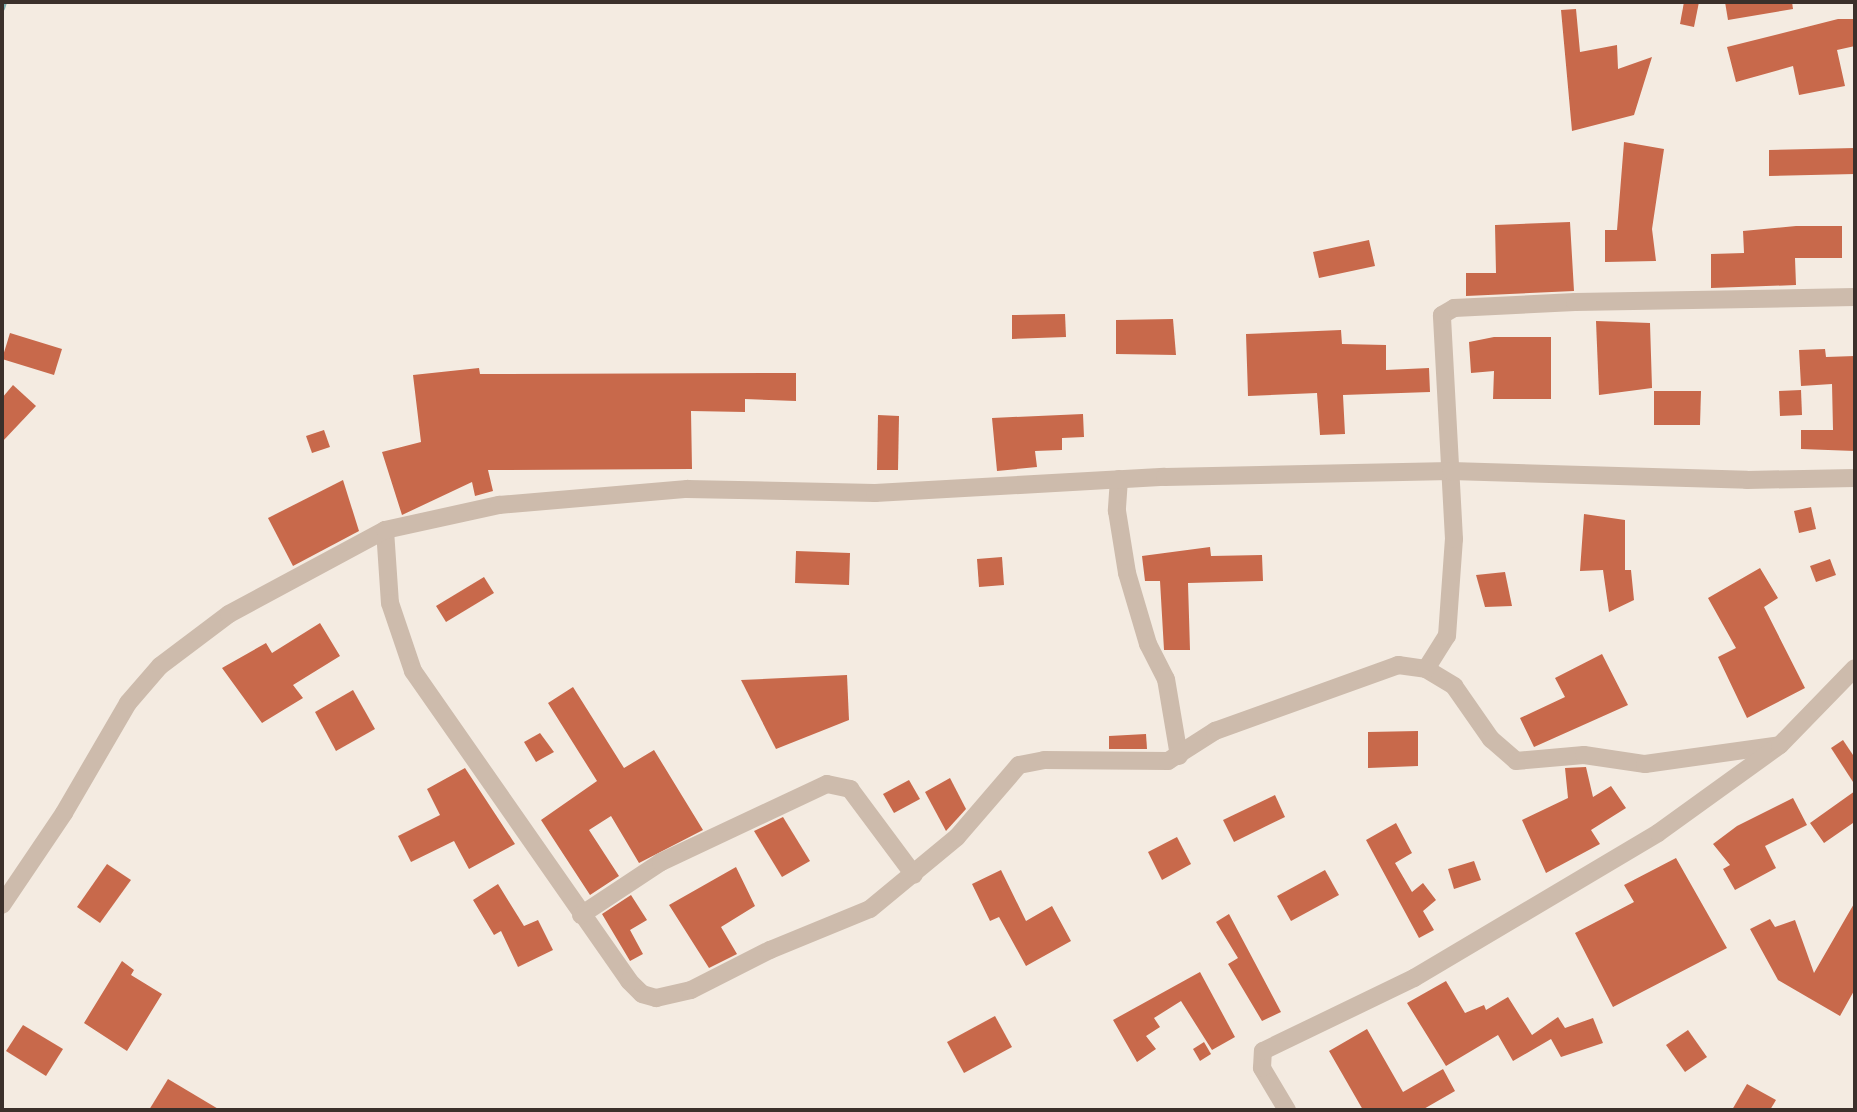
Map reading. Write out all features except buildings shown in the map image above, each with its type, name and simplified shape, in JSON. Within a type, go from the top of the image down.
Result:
[{"type":"street","points":[[1426,669],[1447,636],[1449,617],[1451,471],[1440,327],[1443,315],[1454,308],[1855,297]]},
{"type":"street","points":[[2,905],[64,813],[128,703],[160,666],[229,614],[385,530],[499,505],[687,489],[875,493],[1119,479],[1451,471],[1747,480],[1855,478]]},
{"type":"street","points":[[1119,479],[1117,511],[1127,573],[1148,644],[1166,679],[1179,756]]},
{"type":"street","points":[[385,530],[390,603],[413,671],[581,915],[642,994],[671,998],[770,950],[870,909],[957,837],[1019,765],[1044,760],[1157,764],[1179,756],[1215,731],[1374,672],[1398,666],[1426,669],[1454,686],[1491,738],[1516,761],[1584,755],[1645,764],[1780,745]]},
{"type":"street","points":[[1287,1110],[1262,1068],[1263,1051],[1414,978],[1658,833],[1780,745],[1855,668]]},
{"type":"street","points":[[581,915],[661,862],[827,784],[850,789],[914,875]]},
{"type":"waterway","points":[[2,8],[4,2]]}]
